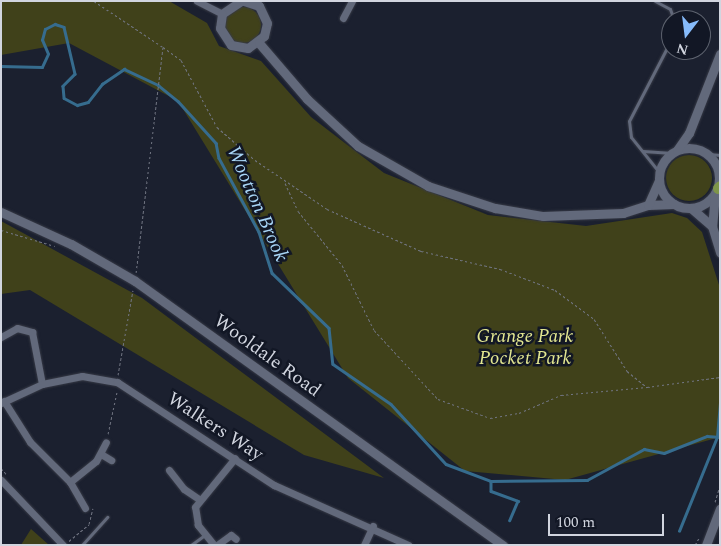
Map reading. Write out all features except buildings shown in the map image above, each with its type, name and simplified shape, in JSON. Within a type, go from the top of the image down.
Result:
[{"type":"street","points":[[197,1],[222,14]]},
{"type":"street","points":[[246,1],[264,13],[267,23],[259,43],[248,48],[231,45],[220,28],[222,14],[246,1]]},
{"type":"street","points":[[343,18],[352,1]]},
{"type":"street","points":[[259,43],[307,99],[358,146],[428,186],[495,208],[543,216],[623,213],[648,205],[674,204],[691,208],[712,226]]},
{"type":"street","points":[[648,205],[659,176],[674,151],[689,133],[720,54]]},
{"type":"street","points":[[674,151],[690,147],[708,154],[717,167],[717,189],[712,226],[720,252]]},
{"type":"street","points":[[659,176],[664,195],[674,204]]},
{"type":"street","points":[[691,208],[717,189]]},
{"type":"street","name":"Wooldale Road","points":[[1,212],[71,244],[135,281],[503,545]]},
{"type":"street","points":[[1,337],[17,328],[32,332],[42,384]]},
{"type":"street","name":"Walkers Way","points":[[3,402],[42,384],[82,376],[117,382],[286,491],[373,526],[408,545]]},
{"type":"street","points":[[3,402],[36,450],[70,482],[85,508]]},
{"type":"street","points":[[70,482],[101,454],[106,442]]},
{"type":"street","points":[[101,454],[111,460]]},
{"type":"street","points":[[235,458],[199,499],[196,521],[207,534],[220,544],[232,536],[236,539]]},
{"type":"street","points":[[169,470],[184,489],[199,499]]},
{"type":"street","points":[[1,480],[64,545]]},
{"type":"street","points":[[706,545],[720,509]]},
{"type":"street","points":[[364,545],[373,526]]},
{"type":"lane","points":[[655,1],[670,10]]},
{"type":"lane","points":[[659,176],[643,150],[631,137],[629,121],[661,59]]},
{"type":"lane","points":[[643,150],[674,151]]},
{"type":"lane","points":[[708,154],[720,154]]},
{"type":"lane","points":[[82,545],[106,517]]},
{"type":"lane","points":[[192,545],[207,534]]},
{"type":"path","points":[[94,1],[124,25],[163,46],[181,60],[217,127],[284,181],[327,209],[409,247],[500,269],[555,290],[594,319],[627,370],[648,387]]},
{"type":"path","points":[[106,442],[135,281],[163,46]]},
{"type":"path","points":[[284,181],[298,211],[342,265],[374,330],[438,399],[490,418],[520,413],[561,395],[648,387],[720,377]]},
{"type":"path","points":[[1,230],[62,249]]},
{"type":"path","points":[[64,545],[92,519],[90,501]]},
{"type":"green space","name":"Grange Park Pocket Park","points":[[1,1],[169,1],[207,23],[219,46],[261,61],[311,117],[384,173],[488,215],[586,226],[672,213],[687,218],[702,232],[720,288],[720,437],[565,480],[465,471],[348,378],[178,101],[69,43],[1,55]]},
{"type":"green space","points":[[243,7],[255,13],[261,25],[255,37],[243,43],[231,37],[225,25],[231,13]]},
{"type":"green space","points":[[685,155],[693,155],[702,159],[708,165],[712,178],[708,191],[702,197],[693,201],[685,201],[676,197],[670,191],[666,182],[666,174],[670,165],[676,159]]},
{"type":"green space","points":[[1,221],[142,298],[384,478],[304,455],[30,290],[1,294]]},
{"type":"green space","points":[[31,529],[49,545],[21,545]]},
{"type":"waterway","name":"Wootton Brook","points":[[1,66],[42,67],[48,54],[42,40],[45,29],[55,24],[64,27],[75,74],[63,86],[64,98],[77,105],[88,102],[102,84],[124,69],[158,85],[178,101],[216,143],[219,158],[259,232],[272,273],[329,328],[333,364],[391,404],[446,464],[491,481],[587,480],[644,449],[664,453],[707,436],[720,437]]},
{"type":"waterway","points":[[679,531],[717,437],[720,401]]},
{"type":"waterway","points":[[491,482],[491,491],[518,501],[510,520]]}]
